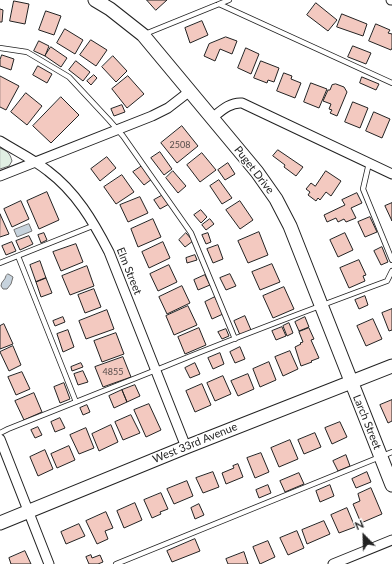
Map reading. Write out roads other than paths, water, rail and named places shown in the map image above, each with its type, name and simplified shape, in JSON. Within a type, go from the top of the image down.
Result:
[{"type":"street","name":"Puget Drive","points":[[95,0],[110,9],[143,35],[257,172],[276,199],[290,226],[351,382]]},
{"type":"street","points":[[0,176],[152,116],[168,108],[190,91]]},
{"type":"street","points":[[212,118],[227,106],[232,104],[242,104],[392,174]]},
{"type":"street","name":"Elm Street","points":[[0,141],[47,171],[67,188],[81,204],[95,225],[109,252],[186,447]]},
{"type":"street","name":"West 33rd Avenue","points":[[0,523],[186,447],[392,366]]},
{"type":"street","name":"Larch Street","points":[[351,382],[386,454],[392,485]]},
{"type":"street","points":[[0,439],[49,564]]},
{"type":"street","points":[[333,564],[392,540]]},
{"type":"lane","points":[[143,35],[228,0]]},
{"type":"lane","points":[[219,4],[392,83]]},
{"type":"lane","points":[[0,48],[27,52],[69,77],[117,130],[192,233],[235,339]]},
{"type":"lane","points":[[369,163],[363,189],[392,260]]},
{"type":"lane","points":[[0,263],[95,225]]},
{"type":"lane","points":[[18,256],[76,402]]},
{"type":"lane","points":[[0,433],[156,370],[387,281],[392,271]]},
{"type":"lane","points":[[116,564],[386,454]]}]
